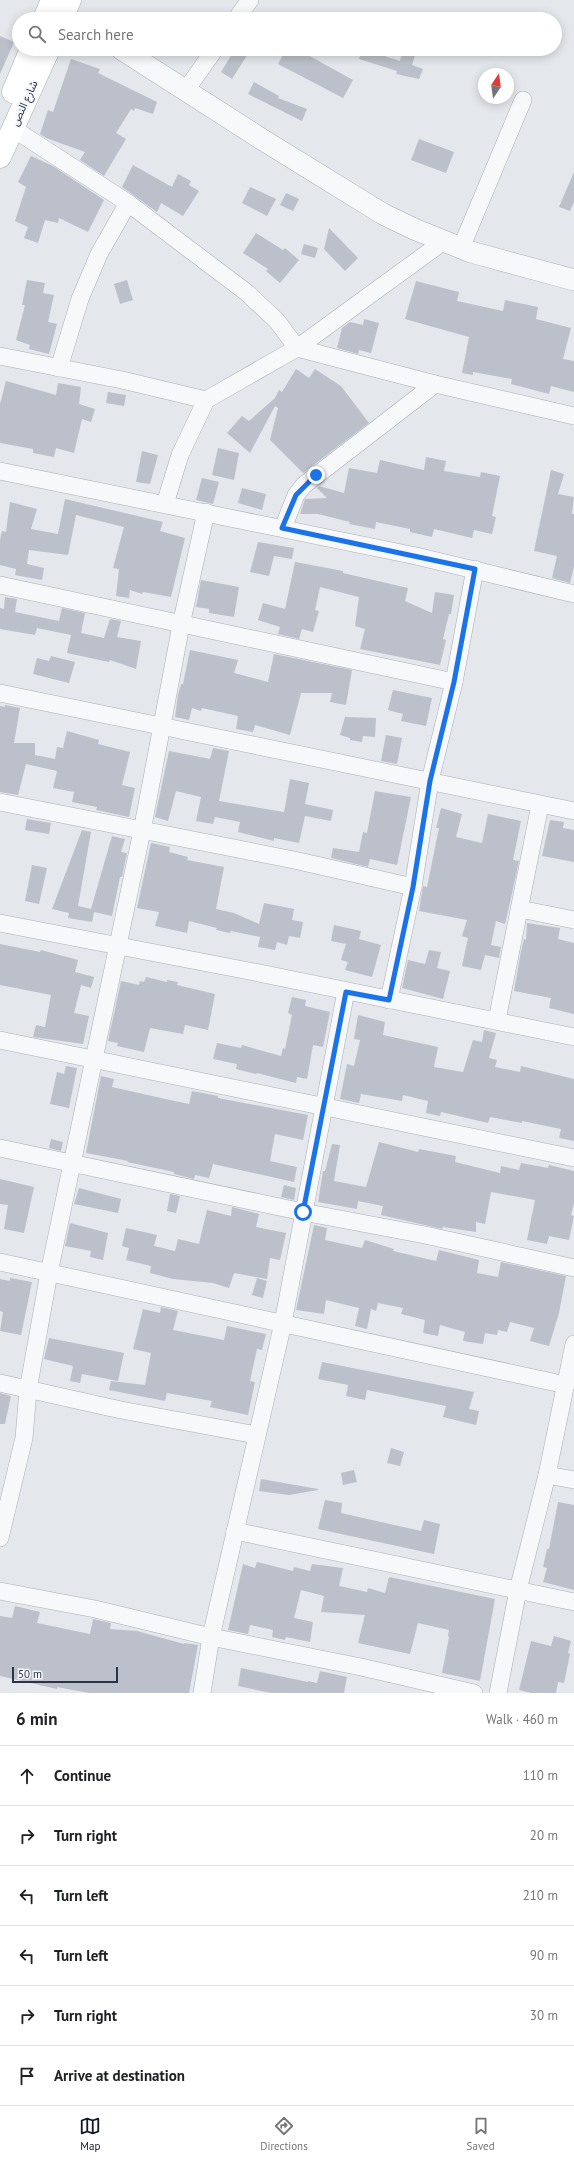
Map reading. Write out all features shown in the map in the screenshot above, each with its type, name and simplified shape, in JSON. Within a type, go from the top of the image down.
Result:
[{"type":"main road","name":"شارع النص","points":[[0,157],[6,125],[29,56]]},
{"type":"main road","name":"شارع النص","points":[[6,125],[45,56]]},
{"type":"street","points":[[240,12],[246,1]]},
{"type":"street","points":[[132,56],[263,140],[383,214],[452,245],[494,260],[574,280]]},
{"type":"street","points":[[186,90],[210,56]]},
{"type":"street","points":[[165,504],[180,455],[206,400],[298,348],[452,245],[523,100]]},
{"type":"street","points":[[6,125],[128,203],[246,292],[277,321],[298,348],[435,384],[574,416]]},
{"type":"street","points":[[59,368],[80,300],[99,254],[128,203]]},
{"type":"street","points":[[0,356],[206,400]]},
{"type":"street","points":[[282,528],[296,495],[304,486],[435,384]]},
{"type":"street","points":[[0,471],[206,512],[475,569],[574,594]]},
{"type":"street","points":[[0,1538],[7,1487],[24,1438],[28,1390],[49,1273],[142,831],[181,625],[206,512]]},
{"type":"street","points":[[389,1000],[413,887],[430,781],[454,682],[475,569]]},
{"type":"street","points":[[0,585],[181,625],[454,682]]},
{"type":"street","points":[[0,693],[162,728],[574,811]]},
{"type":"street","points":[[0,802],[294,860],[413,887]]},
{"type":"street","points":[[497,1020],[540,805]]},
{"type":"street","points":[[520,909],[574,920]]},
{"type":"street","points":[[0,923],[118,945],[346,992],[497,1020],[574,1037]]},
{"type":"street","points":[[202,1693],[211,1637],[256,1435],[283,1323],[346,992]]},
{"type":"street","points":[[0,1040],[94,1058],[574,1158]]},
{"type":"street","points":[[0,1148],[574,1268]]},
{"type":"street","points":[[0,1262],[173,1301],[283,1323],[566,1385]]},
{"type":"street","points":[[498,1693],[518,1590],[547,1475],[574,1344]]},
{"type":"street","points":[[0,1382],[28,1390],[121,1410],[256,1435]]},
{"type":"street","points":[[547,1475],[574,1480]]},
{"type":"street","points":[[235,1531],[574,1602]]},
{"type":"street","points":[[0,1591],[95,1609],[211,1637],[361,1667],[474,1693]]},
{"type":"building","points":[[0,36],[12,41],[12,47],[0,74]]},
{"type":"building","points":[[231,56],[247,56],[232,79],[221,72]]},
{"type":"building","points":[[282,56],[310,56],[353,80],[343,98],[278,64]]},
{"type":"building","points":[[360,56],[384,56],[400,61],[401,56],[415,56],[412,65],[423,69],[419,79],[396,74],[397,71],[359,59]]},
{"type":"building","points":[[71,59],[100,69],[98,73],[157,102],[153,114],[135,108],[134,111],[131,109],[116,133],[126,139],[104,176],[80,160],[85,152],[46,138],[40,134],[48,110],[53,112]]},
{"type":"building","points":[[254,82],[279,96],[278,98],[307,109],[302,121],[248,94]]},
{"type":"building","points":[[419,139],[454,152],[446,173],[411,160]]},
{"type":"building","points":[[31,156],[53,166],[104,200],[88,232],[59,218],[58,223],[45,220],[38,243],[24,238],[28,227],[15,221],[26,187],[18,182]]},
{"type":"building","points":[[133,165],[172,187],[178,174],[191,181],[189,185],[199,191],[183,216],[161,203],[157,212],[122,187]]},
{"type":"building","points":[[574,172],[574,202],[570,211],[559,207]]},
{"type":"building","points":[[250,187],[276,199],[267,216],[242,203]]},
{"type":"building","points":[[286,193],[299,199],[293,211],[280,205]]},
{"type":"building","points":[[329,228],[358,258],[345,271],[324,249]]},
{"type":"building","points":[[256,233],[283,250],[285,248],[299,260],[280,283],[266,271],[268,269],[243,253]]},
{"type":"building","points":[[304,244],[318,248],[315,258],[301,254]]},
{"type":"building","points":[[27,280],[45,283],[43,293],[54,295],[48,322],[57,324],[49,354],[29,349],[30,345],[16,340],[25,305],[22,305]]},
{"type":"building","points":[[127,280],[133,300],[120,304],[114,284]]},
{"type":"building","points":[[416,281],[459,292],[457,301],[503,311],[505,300],[538,307],[536,319],[571,328],[563,359],[574,361],[574,392],[551,386],[549,394],[511,384],[512,379],[473,372],[473,375],[462,373],[469,337],[405,319]]},
{"type":"building","points":[[364,319],[379,323],[371,353],[359,350],[358,354],[337,348],[342,328],[350,322],[363,325]]},
{"type":"building","points":[[296,369],[309,378],[315,369],[341,386],[369,423],[303,473],[270,440],[278,408],[275,406],[250,453],[227,433],[242,416],[249,421],[275,398],[279,390],[282,392]]},
{"type":"building","points":[[6,381],[56,395],[58,383],[81,387],[79,404],[95,409],[91,422],[82,419],[74,453],[56,448],[54,457],[33,453],[33,449],[0,443],[0,404]]},
{"type":"building","points":[[108,392],[126,395],[124,406],[106,403]]},
{"type":"building","points":[[218,448],[239,453],[234,480],[212,475]]},
{"type":"building","points":[[142,451],[158,455],[150,484],[136,482]]},
{"type":"building","points":[[426,457],[446,461],[444,471],[480,477],[481,472],[500,476],[492,516],[496,517],[492,534],[474,530],[472,538],[434,529],[432,537],[410,532],[410,529],[376,522],[375,529],[349,524],[350,522],[318,514],[300,514],[305,499],[327,498],[317,488],[319,486],[344,493],[349,468],[377,473],[380,460],[424,470]]},
{"type":"building","points":[[551,470],[564,474],[558,494],[574,497],[572,514],[574,514],[574,567],[570,583],[552,578],[557,556],[534,551]]},
{"type":"building","points":[[202,478],[219,482],[213,504],[196,500]]},
{"type":"building","points":[[242,488],[266,494],[262,510],[238,503]]},
{"type":"building","points":[[65,499],[163,522],[160,531],[185,538],[171,597],[143,592],[142,594],[130,590],[129,598],[116,596],[119,569],[113,568],[124,527],[76,515],[68,555],[29,550],[27,564],[44,568],[42,580],[15,575],[16,569],[0,565],[0,540],[2,531],[6,532],[10,502],[37,509],[31,529],[58,534]]},
{"type":"building","points":[[258,542],[294,548],[292,559],[274,556],[269,576],[250,572]]},
{"type":"building","points":[[295,562],[343,571],[343,573],[408,588],[405,601],[432,613],[435,592],[454,595],[451,614],[449,614],[443,639],[446,640],[440,665],[360,649],[365,629],[355,626],[359,597],[320,587],[315,610],[319,611],[313,632],[302,629],[299,639],[278,634],[280,627],[258,620],[263,603],[285,609]]},
{"type":"building","points":[[201,580],[239,587],[234,617],[209,613],[209,609],[196,607]]},
{"type":"building","points":[[5,597],[17,599],[15,612],[59,621],[62,608],[85,613],[81,633],[104,638],[110,619],[121,621],[117,637],[141,641],[136,669],[110,660],[109,662],[67,653],[71,635],[37,628],[35,635],[0,629],[0,608],[4,609]]},
{"type":"building","points":[[190,650],[238,660],[234,673],[268,682],[274,654],[352,670],[346,705],[330,702],[332,693],[301,693],[290,735],[255,725],[253,732],[236,729],[238,716],[202,708],[201,711],[192,708],[189,720],[175,717],[178,695],[181,684],[183,684]]},
{"type":"building","points":[[51,656],[75,662],[69,683],[33,674],[37,658],[49,661]]},
{"type":"building","points":[[393,690],[432,698],[426,726],[401,721],[403,714],[388,710]]},
{"type":"building","points":[[5,705],[20,708],[14,743],[35,743],[35,755],[55,759],[57,747],[63,748],[67,731],[99,740],[98,744],[130,752],[122,785],[135,788],[129,817],[96,810],[97,807],[72,802],[74,792],[53,788],[57,771],[26,764],[18,795],[0,792],[0,706],[5,707]]},
{"type":"building","points":[[345,717],[376,718],[375,737],[363,736],[362,742],[350,740],[350,738],[340,735]]},
{"type":"building","points":[[386,735],[402,738],[397,764],[381,761]]},
{"type":"building","points":[[213,748],[229,751],[219,801],[284,812],[290,779],[309,783],[305,804],[333,810],[331,821],[305,816],[299,843],[274,838],[274,841],[238,832],[240,822],[215,817],[213,824],[196,821],[201,797],[176,791],[168,821],[155,817],[169,751],[210,759]]},
{"type":"building","points":[[375,791],[411,797],[397,865],[370,859],[368,867],[331,858],[333,848],[359,852],[363,832],[367,833]]},
{"type":"building","points":[[441,808],[462,814],[456,837],[482,843],[488,814],[521,821],[513,860],[519,861],[505,924],[496,921],[491,945],[501,947],[499,958],[485,955],[481,970],[462,966],[468,938],[462,936],[467,920],[419,911],[423,886],[427,887],[439,828],[436,828]]},
{"type":"building","points":[[27,819],[51,823],[49,834],[25,830]]},
{"type":"building","points":[[550,820],[564,822],[563,828],[574,830],[574,862],[542,856]]},
{"type":"building","points":[[82,830],[91,832],[78,906],[91,909],[112,836],[125,839],[121,852],[127,853],[122,877],[120,877],[112,916],[94,912],[92,922],[68,918],[69,913],[52,909]]},
{"type":"building","points":[[151,843],[170,847],[169,852],[188,857],[187,860],[224,867],[216,909],[234,913],[259,924],[264,903],[294,909],[292,920],[303,922],[300,938],[289,936],[287,945],[277,942],[275,950],[258,947],[260,937],[231,931],[230,933],[216,930],[217,928],[189,921],[187,933],[155,926],[159,912],[137,908]]},
{"type":"building","points":[[32,865],[47,868],[39,904],[25,901]]},
{"type":"building","points":[[527,923],[560,928],[558,939],[574,943],[574,1014],[549,1008],[551,998],[514,991],[521,951],[524,939],[526,940]]},
{"type":"building","points":[[334,925],[361,931],[359,939],[381,945],[372,977],[345,970],[348,962],[341,960],[346,944],[331,941]]},
{"type":"building","points":[[0,944],[40,952],[41,950],[78,960],[75,972],[94,977],[91,988],[81,985],[74,1013],[89,1016],[83,1044],[33,1037],[36,1025],[45,1027],[51,995],[0,985]]},
{"type":"building","points":[[429,950],[441,952],[437,968],[450,971],[443,999],[402,988],[408,960],[425,964]]},
{"type":"building","points":[[146,977],[167,982],[167,980],[178,982],[177,985],[215,994],[208,1030],[185,1025],[183,1034],[150,1028],[144,1052],[117,1046],[118,1043],[108,1041],[121,981],[139,985],[140,981],[144,982]]},
{"type":"building","points":[[292,997],[306,1000],[305,1006],[330,1012],[323,1047],[313,1045],[307,1079],[297,1077],[296,1083],[236,1069],[237,1064],[213,1059],[217,1043],[241,1048],[242,1045],[281,1056],[283,1048],[285,1049],[292,1015],[288,1013]]},
{"type":"building","points":[[358,1015],[385,1022],[383,1035],[438,1047],[434,1067],[463,1072],[473,1040],[482,1042],[484,1030],[496,1033],[489,1058],[497,1060],[495,1067],[520,1072],[521,1066],[574,1079],[574,1141],[559,1138],[561,1129],[522,1121],[522,1123],[490,1117],[488,1123],[441,1112],[440,1116],[426,1113],[428,1101],[403,1095],[402,1101],[361,1094],[359,1103],[340,1099],[347,1064],[354,1066],[360,1040],[354,1039]]},
{"type":"building","points":[[66,1066],[77,1068],[69,1108],[50,1104],[57,1072],[64,1074]]},
{"type":"building","points":[[101,1076],[114,1079],[112,1087],[189,1104],[192,1091],[218,1096],[218,1098],[308,1115],[303,1140],[275,1134],[270,1161],[297,1167],[294,1182],[213,1164],[209,1178],[195,1175],[194,1179],[174,1174],[174,1172],[86,1153]]},
{"type":"building","points":[[51,1139],[63,1142],[61,1151],[49,1148]]},
{"type":"building","points":[[379,1142],[418,1152],[419,1149],[456,1156],[455,1162],[500,1173],[501,1166],[519,1170],[521,1163],[548,1168],[549,1165],[574,1171],[574,1203],[571,1215],[574,1216],[569,1240],[549,1236],[547,1244],[527,1240],[535,1200],[491,1192],[485,1224],[476,1222],[476,1232],[443,1227],[442,1229],[381,1215],[383,1206],[358,1201],[357,1209],[318,1202],[323,1171],[325,1171],[332,1144],[340,1145],[334,1181],[366,1187]]},
{"type":"building","points":[[0,1179],[34,1187],[24,1233],[4,1229],[8,1205],[0,1204]]},
{"type":"building","points":[[284,1185],[296,1188],[294,1200],[281,1197]]},
{"type":"building","points":[[79,1188],[121,1199],[118,1213],[74,1204]]},
{"type":"building","points":[[170,1194],[180,1196],[176,1213],[167,1211]]},
{"type":"building","points":[[232,1207],[259,1214],[256,1227],[286,1233],[280,1260],[270,1258],[267,1279],[234,1273],[229,1288],[213,1283],[173,1279],[150,1273],[151,1266],[126,1260],[129,1248],[122,1246],[126,1228],[157,1235],[154,1246],[175,1251],[178,1239],[199,1244],[207,1210],[231,1216]]},
{"type":"building","points":[[70,1223],[108,1233],[103,1260],[90,1257],[91,1251],[65,1246]]},
{"type":"building","points":[[314,1225],[327,1228],[325,1240],[362,1248],[365,1240],[394,1249],[393,1251],[436,1261],[439,1250],[479,1260],[477,1273],[498,1277],[501,1262],[566,1276],[559,1313],[549,1346],[530,1341],[534,1328],[510,1322],[507,1332],[498,1330],[497,1335],[485,1333],[483,1344],[463,1341],[465,1332],[440,1325],[438,1336],[423,1333],[425,1320],[401,1314],[403,1308],[378,1303],[376,1311],[371,1309],[367,1329],[355,1326],[359,1308],[326,1300],[324,1314],[296,1310]]},
{"type":"building","points":[[10,1278],[32,1282],[21,1335],[0,1331],[3,1312],[0,1311],[0,1279],[10,1281]]},
{"type":"building","points":[[257,1278],[267,1281],[263,1298],[252,1295]]},
{"type":"building","points":[[161,1307],[178,1311],[173,1330],[224,1340],[227,1326],[266,1334],[262,1350],[257,1349],[250,1381],[255,1382],[248,1415],[210,1407],[212,1401],[167,1393],[165,1401],[109,1390],[111,1381],[145,1385],[151,1353],[133,1349],[143,1309],[160,1313]]},
{"type":"building","points":[[49,1338],[124,1353],[118,1381],[82,1374],[80,1383],[70,1381],[73,1366],[44,1359]]},
{"type":"building","points":[[322,1362],[474,1392],[469,1409],[479,1411],[476,1425],[443,1417],[446,1406],[367,1390],[365,1400],[346,1396],[348,1385],[318,1379]]},
{"type":"building","points":[[0,1393],[11,1396],[5,1424],[0,1424]]},
{"type":"building","points":[[391,1448],[404,1452],[400,1466],[387,1463]]},
{"type":"building","points":[[354,1470],[357,1482],[343,1485],[341,1473]]},
{"type":"building","points":[[261,1479],[318,1490],[289,1495],[259,1491]]},
{"type":"building","points":[[325,1500],[342,1503],[341,1513],[421,1531],[424,1520],[440,1524],[434,1554],[318,1529]]},
{"type":"building","points":[[558,1502],[574,1505],[574,1590],[543,1582],[547,1568],[543,1567],[547,1549],[549,1549]]},
{"type":"building","points":[[257,1562],[293,1571],[294,1567],[310,1571],[312,1564],[343,1568],[339,1586],[367,1592],[368,1588],[385,1593],[389,1577],[495,1599],[480,1681],[442,1673],[449,1630],[418,1623],[410,1654],[358,1643],[365,1615],[321,1612],[324,1596],[301,1590],[294,1618],[313,1622],[310,1642],[286,1637],[285,1640],[272,1637],[273,1630],[250,1625],[248,1634],[228,1630],[243,1564],[255,1568]]},
{"type":"building","points":[[15,1606],[40,1612],[37,1623],[90,1634],[93,1619],[111,1623],[110,1629],[137,1631],[184,1644],[198,1645],[189,1693],[89,1693],[57,1687],[57,1689],[0,1676],[0,1616],[12,1618]]},
{"type":"building","points":[[554,1636],[571,1641],[564,1683],[558,1682],[556,1693],[531,1693],[519,1690],[531,1641],[551,1646]]},
{"type":"building","points":[[241,1668],[317,1683],[320,1671],[347,1677],[344,1693],[271,1693],[238,1686]]},
{"type":"route","points":[[303,1212],[346,992],[389,1000],[413,887],[430,781],[454,682],[475,569],[282,528],[296,495],[316,475]]}]
